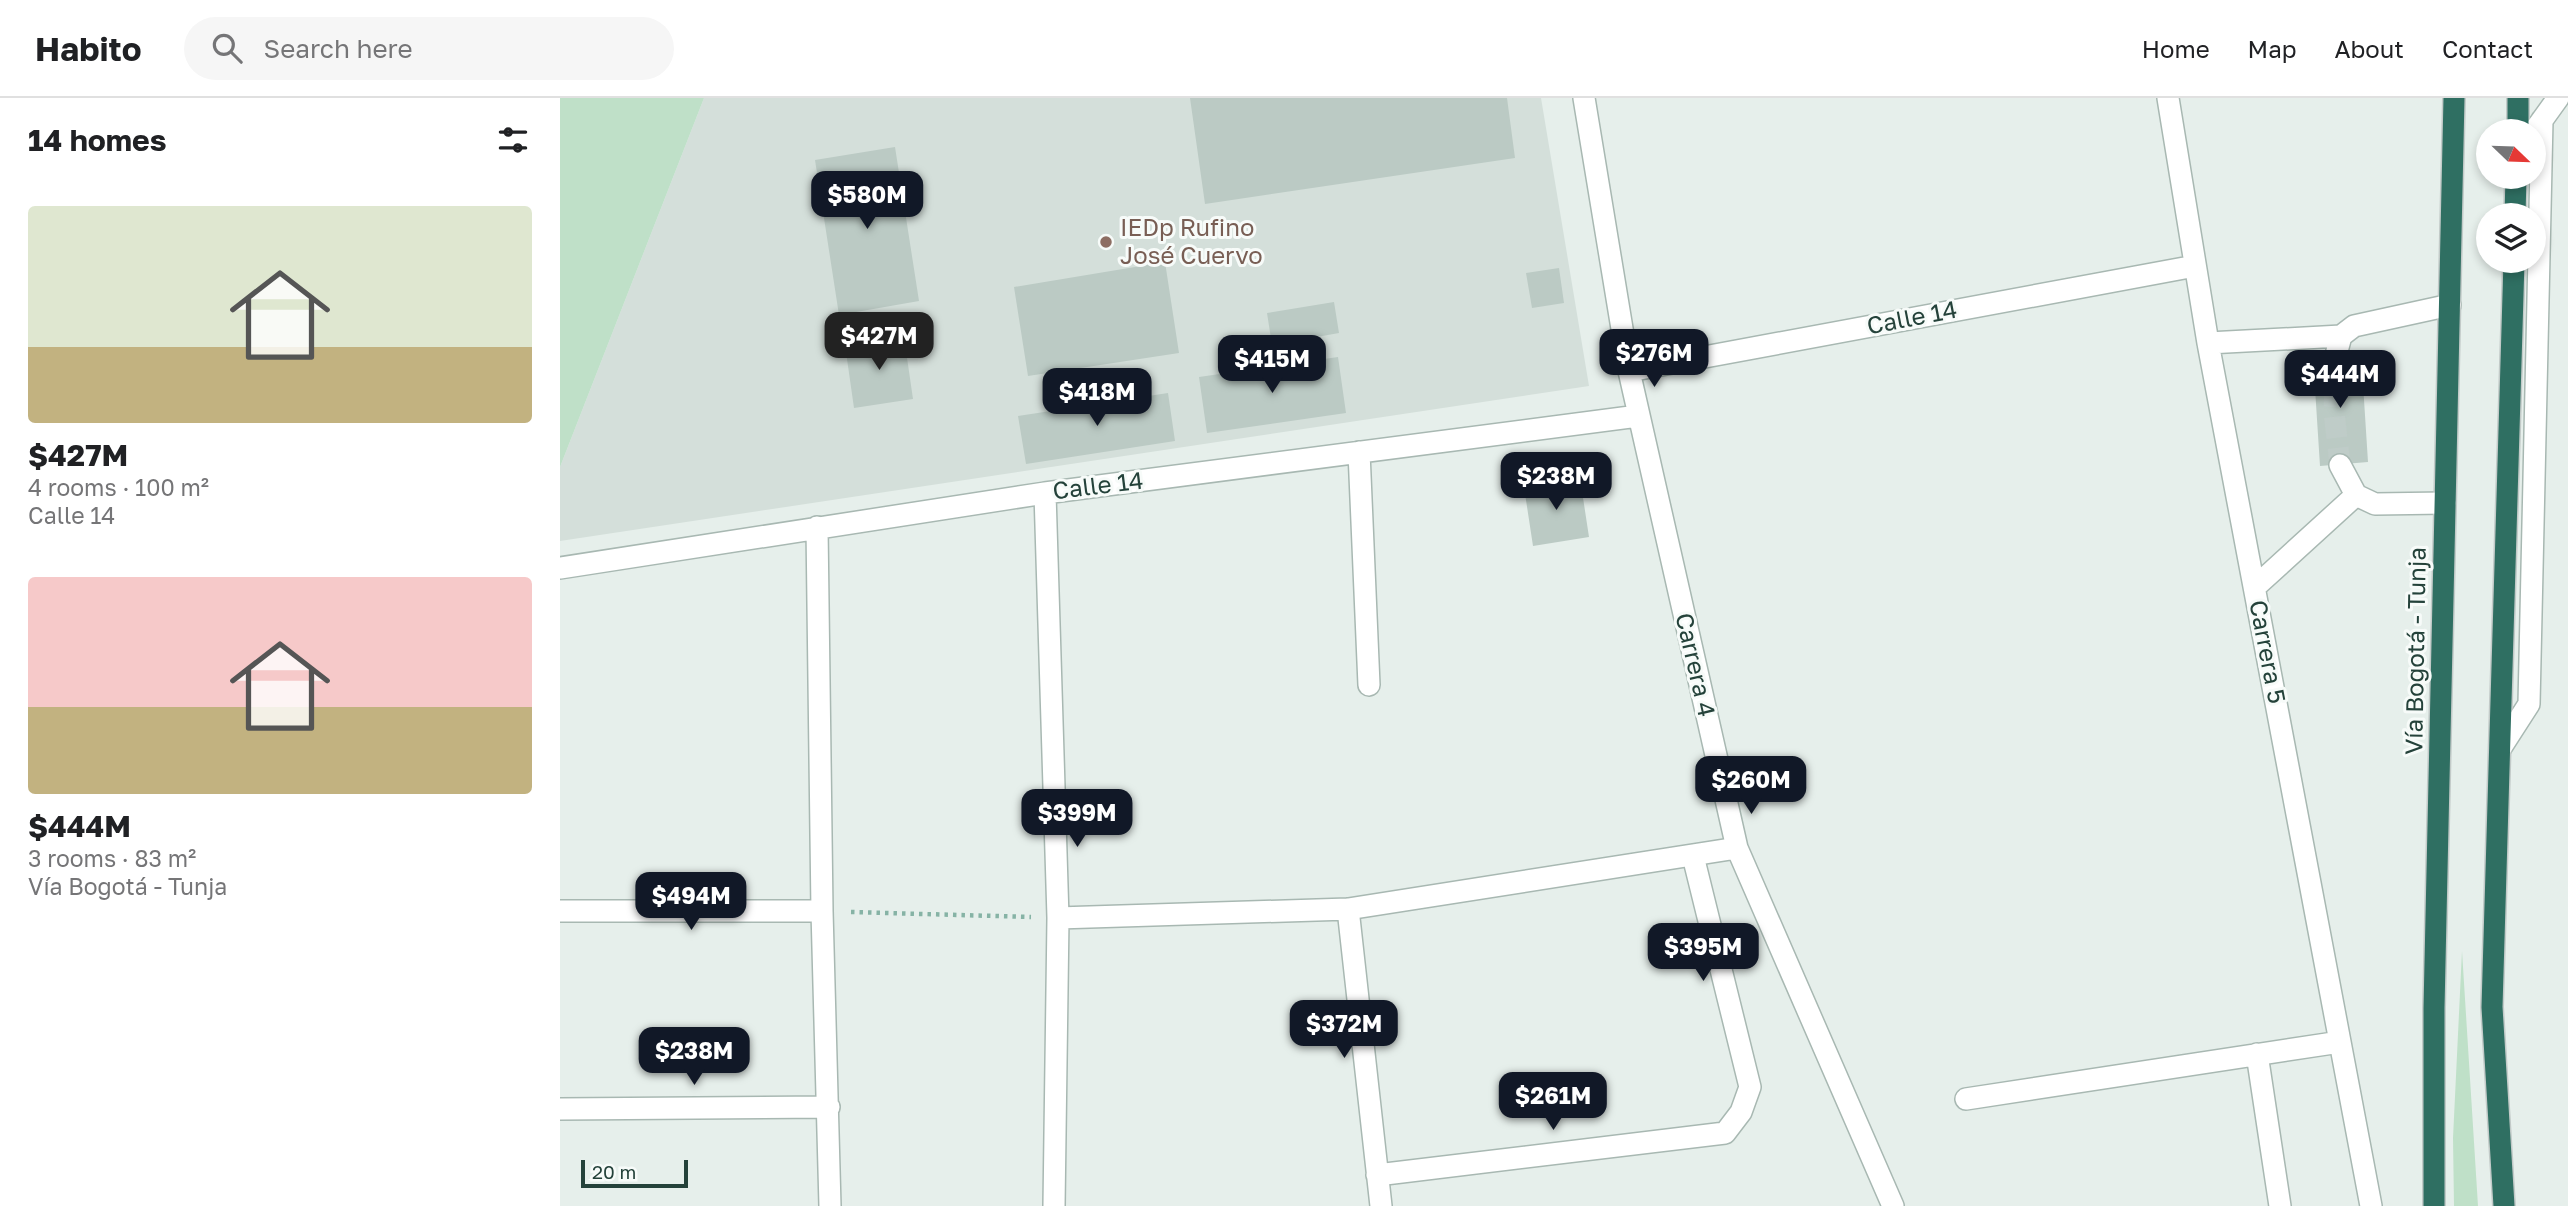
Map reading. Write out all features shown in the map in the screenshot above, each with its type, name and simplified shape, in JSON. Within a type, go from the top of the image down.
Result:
[{"type":"highway","name":"Vía Bogotá - Tunja","points":[[2434,1206],[2434,1008],[2454,98]]},
{"type":"highway","points":[[2518,98],[2518,119]]},
{"type":"highway","points":[[2504,1206],[2492,1007],[2514,273]]},
{"type":"street","name":"Carrera 4","points":[[1584,98],[1638,416],[1737,848],[1893,1206]]},
{"type":"street","name":"Carrera 5","points":[[2168,98],[2208,342],[2371,1206]]},
{"type":"street","points":[[2543,119],[2558,98]]},
{"type":"street","points":[[2500,749],[2529,704],[2537,189]]},
{"type":"street","name":"Calle 14","points":[[1629,371],[2195,266]]},
{"type":"street","points":[[2208,342],[2339,346],[2354,326],[2450,305]]},
{"type":"street","name":"Calle 14","points":[[560,568],[1045,493],[1638,416]]},
{"type":"street","points":[[1359,452],[1369,685]]},
{"type":"street","points":[[2340,465],[2356,495],[2375,504],[2445,503]]},
{"type":"street","points":[[1045,493],[1058,918],[1054,1206]]},
{"type":"street","points":[[2255,587],[2356,495]]},
{"type":"street","points":[[817,527],[822,911],[830,1206]]},
{"type":"street","points":[[1058,918],[1348,909],[1737,848]]},
{"type":"street","points":[[1377,1175],[1725,1133],[1741,1112],[1750,1087],[1693,856]]},
{"type":"street","points":[[1348,909],[1381,1206]]},
{"type":"street","points":[[560,911],[822,911]]},
{"type":"street","points":[[1966,1099],[2340,1042]]},
{"type":"street","points":[[2257,1055],[2280,1206]]},
{"type":"street","points":[[560,1109],[829,1107]]},
{"type":"path","points":[[822,911],[1058,918]]},
{"type":"shaded area","name":"IEDp Rufino José Cuervo","points":[[704,98],[1541,98],[1589,386],[560,541],[560,467]]},
{"type":"green space","points":[[560,98],[704,98],[560,467]]},
{"type":"green space","points":[[2462,951],[2478,1206],[2454,1206],[2453,1138]]},
{"type":"building","points":[[1190,98],[1507,98],[1515,158],[1205,204]]},
{"type":"building","points":[[895,147],[919,301],[839,315],[815,160]]},
{"type":"building","points":[[1165,262],[1179,353],[1028,376],[1014,287]]},
{"type":"building","points":[[1559,268],[1564,303],[1532,308],[1526,273]]},
{"type":"building","points":[[1334,302],[1339,333],[1272,345],[1267,313]]},
{"type":"building","points":[[904,337],[913,399],[854,408],[845,345]]},
{"type":"building","points":[[2361,353],[2368,462],[2320,466],[2313,357]]},
{"type":"building","points":[[1338,357],[1346,413],[1207,433],[1199,377]]},
{"type":"building","points":[[1168,393],[1175,441],[1026,464],[1018,416]]},
{"type":"building","points":[[1580,478],[1589,537],[1533,546],[1524,487]]},
{"type":"tunnel","points":[[2336,355],[2334,412],[2340,465]]},
{"type":"place","name":"IEDp Rufino José Cuervo","points":[[1106,242]]}]
